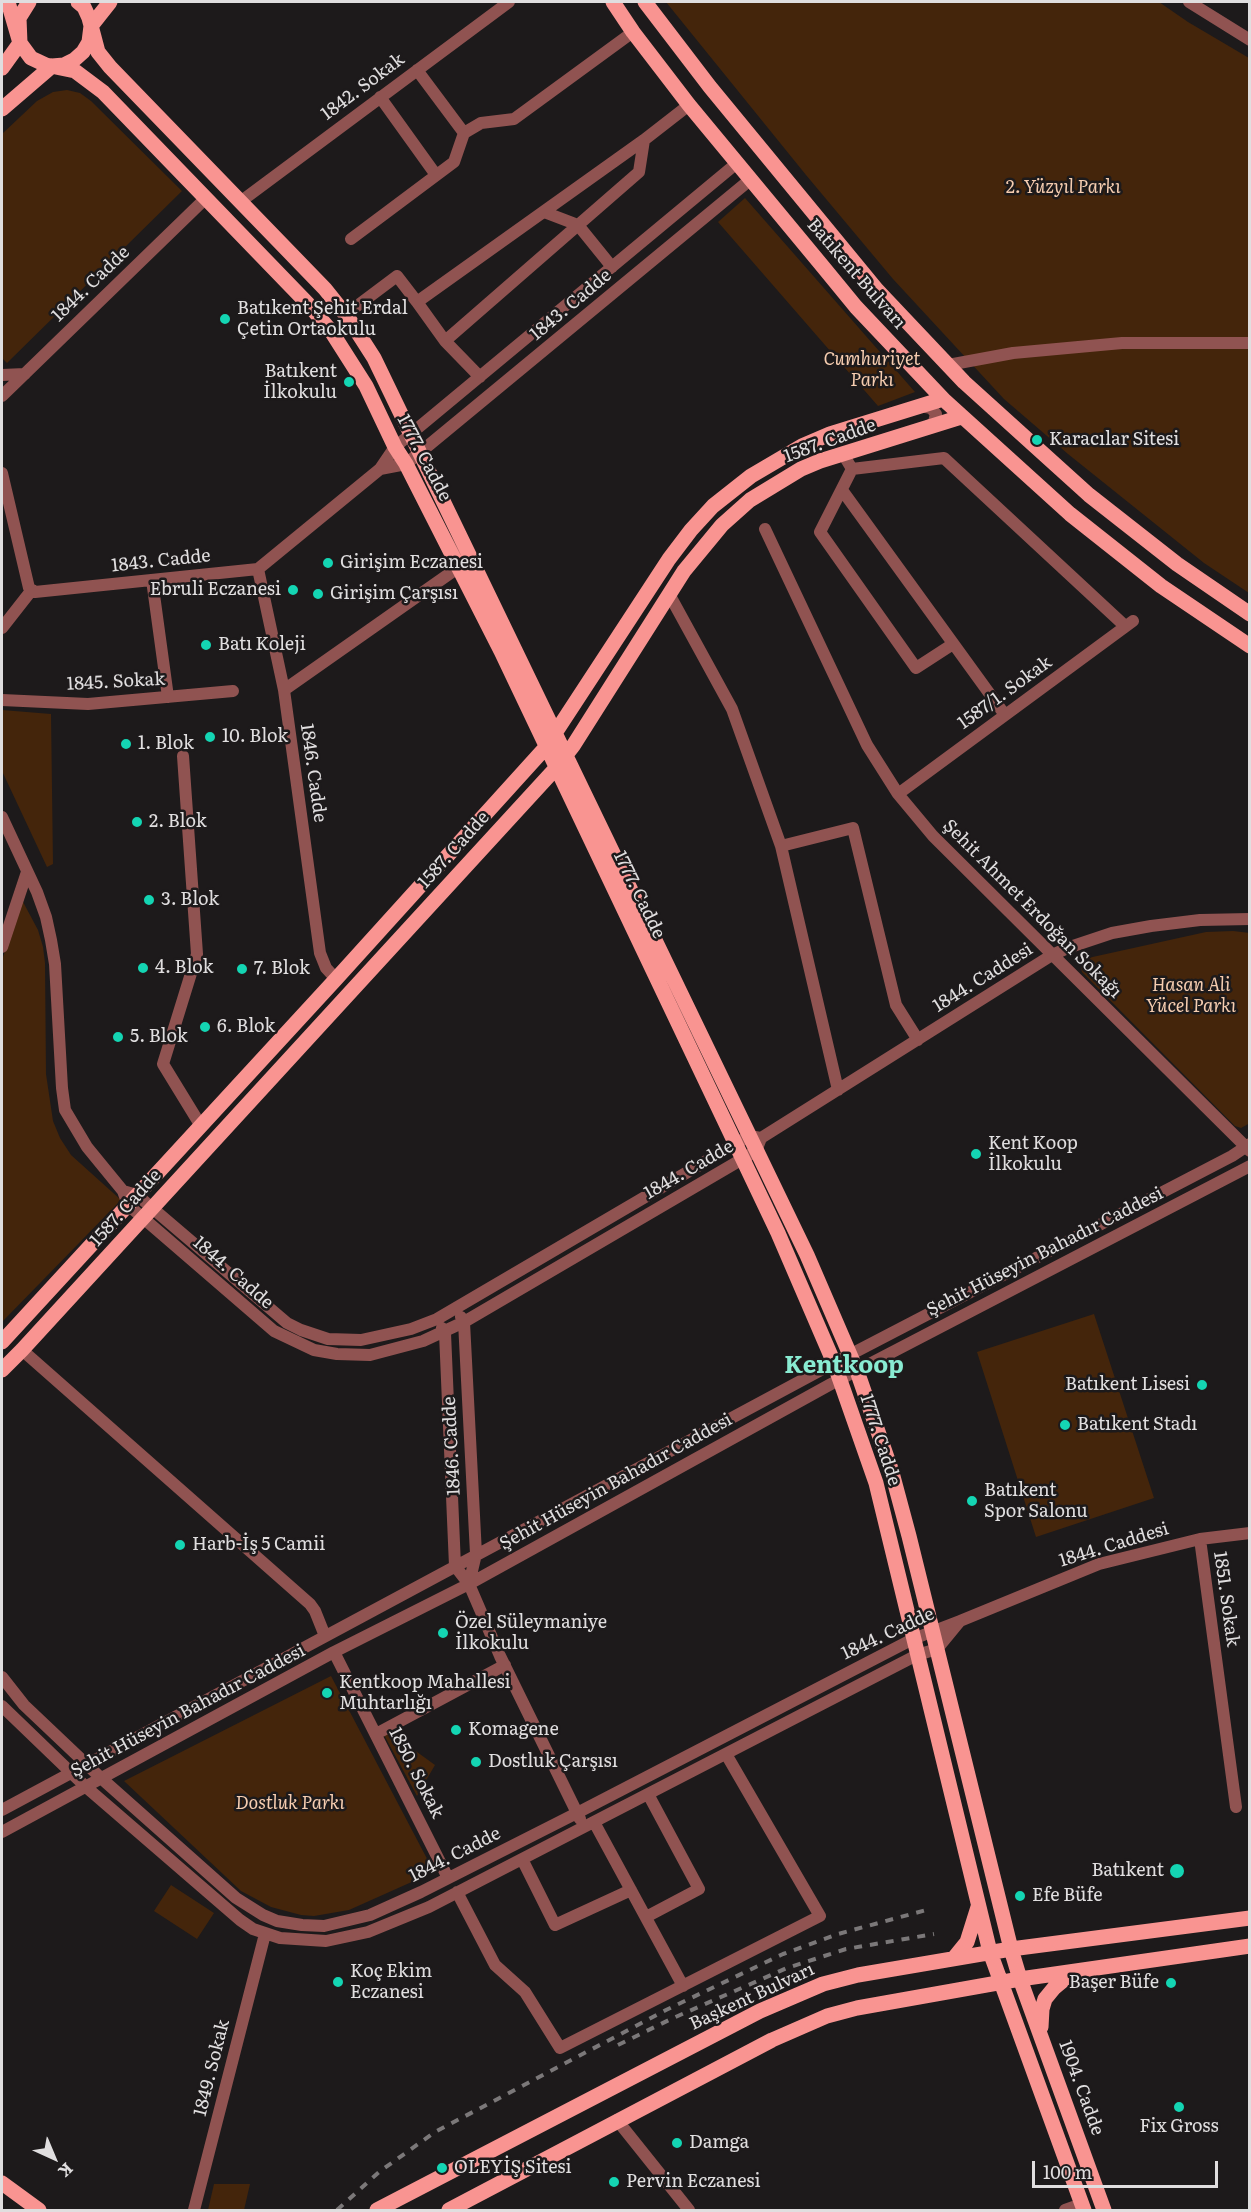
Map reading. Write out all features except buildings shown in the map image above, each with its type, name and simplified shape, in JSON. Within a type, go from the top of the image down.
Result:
[{"type":"main road","name":"1777. Cadde","points":[[8,2],[20,43],[31,58],[40,63],[75,71],[97,86],[308,304],[331,332],[366,386],[395,447],[551,741]]},
{"type":"main road","points":[[2,68],[20,43],[19,18],[29,2]]},
{"type":"main road","name":"1777. Cadde","points":[[78,2],[84,7],[89,18],[98,52],[112,69],[325,289],[374,358],[420,453],[561,762],[811,1264],[851,1354],[896,1487],[1011,1949]]},
{"type":"main road","points":[[2,109],[52,66],[64,65],[83,52],[88,42],[91,26],[110,2]]},
{"type":"main road","name":"Batıkent Bulvarı","points":[[613,2],[689,105],[856,307],[943,399],[1070,514],[1161,586],[1250,646]]},
{"type":"main road","name":"Batıkent Bulvarı","points":[[645,2],[710,87],[877,290],[981,399],[1089,495],[1177,564],[1250,614]]},
{"type":"main road","points":[[206,198],[221,183]]},
{"type":"main road","name":"1587. Cadde","points":[[2,1342],[129,1197],[201,1126],[551,741],[669,559],[691,530],[720,501],[751,476],[802,446],[830,434],[943,399]]},
{"type":"main road","name":"1587. Cadde","points":[[2,1370],[561,762],[701,548],[743,506],[788,476],[820,461],[961,417]]},
{"type":"main road","points":[[336,980],[350,992]]},
{"type":"main road","name":"1777. Cadde","points":[[750,1142],[742,1160],[778,1233],[834,1363],[876,1483],[978,1904],[990,1952],[1001,1983]]},
{"type":"main road","points":[[954,1958],[971,1934],[978,1904]]},
{"type":"main road","name":"Başkent Bulvarı","points":[[377,2211],[784,2000],[840,1979],[990,1952],[1250,1918]]},
{"type":"main road","points":[[449,2211],[617,2120],[791,2031],[826,2016],[857,2008],[1020,1979],[1250,1946]]},
{"type":"main road","name":"1904. Cadde","points":[[1011,1949],[1104,2211]]},
{"type":"main road","points":[[1041,2036],[1040,2018],[1045,1999],[1054,1988],[1075,1971]]},
{"type":"main road","points":[[1001,1983],[1083,2207]]},
{"type":"main road","points":[[2,2183],[39,2211]]},
{"type":"street","name":"1842. Sokak","points":[[240,202],[509,2]]},
{"type":"street","points":[[1189,2],[1250,39]]},
{"type":"street","points":[[351,239],[454,162],[464,134],[481,123],[514,119],[633,32]]},
{"type":"street","points":[[417,70],[464,134]]},
{"type":"street","points":[[380,97],[436,176]]},
{"type":"street","points":[[417,302],[644,140],[689,105]]},
{"type":"street","points":[[445,341],[639,172],[644,140]]},
{"type":"street","name":"1843. Cadde","points":[[31,591],[258,569],[380,469],[395,447],[737,163]]},
{"type":"street","name":"1843. Cadde","points":[[406,465],[750,179]]},
{"type":"street","name":"1844. Cadde","points":[[2,396],[206,198]]},
{"type":"street","points":[[544,212],[578,225],[612,267]]},
{"type":"street","points":[[345,315],[397,276],[445,341],[480,377]]},
{"type":"street","points":[[948,365],[1013,353],[1122,343],[1250,343]]},
{"type":"street","points":[[2,375],[25,374]]},
{"type":"street","points":[[921,406],[931,408],[936,414],[934,422],[928,427]]},
{"type":"street","points":[[843,454],[852,469],[820,532],[916,668],[953,644]]},
{"type":"street","name":"1587/1. Sokak","points":[[852,469],[944,458],[1129,623],[898,794]]},
{"type":"street","points":[[380,469],[406,465]]},
{"type":"street","points":[[2,473],[31,591],[2,628]]},
{"type":"street","points":[[842,490],[1005,715]]},
{"type":"street","name":"Şehit Ahmet Erdoğan Sokağı","points":[[765,529],[867,745],[898,794],[933,836],[1248,1148]]},
{"type":"street","points":[[284,690],[459,567]]},
{"type":"street","name":"1846. Cadde","points":[[258,569],[284,690],[320,953],[326,968],[336,980]]},
{"type":"street","points":[[152,580],[168,697]]},
{"type":"street","points":[[669,594],[732,709],[781,846],[838,1090]]},
{"type":"street","name":"1845. Sokak","points":[[2,700],[88,704],[233,692]]},
{"type":"street","points":[[183,756],[197,954],[163,1064],[201,1126]]},
{"type":"street","name":"1844. Cadde","points":[[2,817],[46,917],[51,940],[55,964],[65,1110],[87,1147],[129,1197],[274,1313],[300,1330],[328,1339],[361,1340],[403,1332],[437,1318],[750,1142]]},
{"type":"street","points":[[781,846],[853,828],[896,1005],[918,1040]]},
{"type":"street","points":[[2,947],[27,872]]},
{"type":"street","name":"1844. Caddesi","points":[[750,1142],[838,1090],[1052,955],[1087,940],[1126,930],[1200,920],[1250,919]]},
{"type":"street","name":"Şehit Hüseyin Bahadır Caddesi","points":[[2,1810],[834,1363],[1248,1148]]},
{"type":"street","name":"1844. Cadde","points":[[148,1213],[263,1323],[299,1344],[337,1354],[370,1354],[404,1347],[445,1333],[742,1160]]},
{"type":"street","name":"Şehit Hüseyin Bahadır Caddesi","points":[[2,1832],[334,1652],[469,1584],[729,1439],[1250,1166]]},
{"type":"street","name":"1846. Cadde","points":[[456,1308],[464,1322],[476,1554],[469,1584]]},
{"type":"street","name":"1846. Cadde","points":[[437,1318],[445,1333],[454,1566]]},
{"type":"street","points":[[22,1350],[310,1604],[324,1636]]},
{"type":"street","name":"1844. Caddesi","points":[[960,1621],[1099,1564],[1200,1539],[1250,1533]]},
{"type":"street","name":"1851. Sokak","points":[[1200,1539],[1236,1807]]},
{"type":"street","points":[[454,1566],[469,1584],[505,1665],[577,1814],[589,1824],[631,1890],[683,1986]]},
{"type":"street","name":"1844. Cadde","points":[[2,1677],[24,1705],[101,1778],[236,1898],[277,1921],[313,1926],[352,1920],[388,1908],[577,1814],[913,1639],[960,1621]]},
{"type":"street","name":"1844. Cadde","points":[[2,1706],[70,1773],[240,1920],[265,1934],[290,1940],[314,1942],[348,1937],[402,1919],[457,1892],[917,1655],[936,1649],[960,1621]]},
{"type":"street","name":"1850. Sokak","points":[[334,1652],[448,1878]]},
{"type":"street","points":[[376,1734],[505,1665]]},
{"type":"street","points":[[457,1892],[495,1965],[525,1992],[560,2048],[820,1917],[726,1754]]},
{"type":"street","points":[[646,1917],[699,1889],[648,1794]]},
{"type":"street","points":[[522,1859],[555,1925],[631,1890]]},
{"type":"street","name":"1849. Sokak","points":[[194,2211],[265,1934]]},
{"type":"street","points":[[617,2120],[687,2210]]},
{"type":"street","points":[[1065,2211],[1083,2207]]},
{"type":"green space","name":"2. Yüzyıl Parkı","points":[[666,2],[1159,2],[1249,58],[1249,593],[1204,563],[1068,454],[1004,399],[893,279]]},
{"type":"green space","points":[[67,90],[80,93],[91,101],[182,191],[7,363],[2,358],[2,134],[37,101],[53,92]]},
{"type":"green space","name":"Cumhuriyet Parkı","points":[[745,198],[915,392],[878,406],[718,222]]},
{"type":"green space","points":[[2,710],[51,714],[53,864],[47,867],[2,771]]},
{"type":"green space","points":[[22,900],[38,930],[43,947],[46,1074],[53,1121],[71,1155],[121,1200],[2,1322],[2,960]]},
{"type":"green space","name":"Hasan Ali Yücel Parkı","points":[[1206,932],[1250,933],[1250,1123],[1241,1128],[1235,1126],[1082,972],[1081,968],[1088,958]]},
{"type":"green space","name":"Batıkent Stadı","points":[[1094,1314],[1154,1498],[1036,1537],[977,1352]]},
{"type":"green space","name":"Dostluk Parkı","points":[[331,1676],[434,1872],[349,1910],[314,1916],[301,1915],[271,1907],[241,1891],[124,1781]]},
{"type":"green space","points":[[388,1731],[435,1765],[417,1796],[383,1733]]},
{"type":"green space","points":[[171,1885],[214,1913],[197,1939],[154,1911]]},
{"type":"green space","points":[[214,2184],[250,2184],[244,2210],[208,2210]]},
{"type":"railway","points":[[337,2210],[379,2172],[435,2132],[666,2010],[783,1954],[838,1934],[930,1909]]},
{"type":"railway","points":[[618,2045],[787,1968],[846,1949],[934,1934]]},
{"type":"place","name":"Batıkent Şehit Erdal Çetin Ortaokulu","points":[[225,319]]},
{"type":"place","name":"Batıkent İlkokulu","points":[[349,382]]},
{"type":"place","name":"Karacılar Sitesi","points":[[1037,440]]},
{"type":"place","name":"Girişim Eczanesi","points":[[328,563]]},
{"type":"place","name":"Ebruli Eczanesi","points":[[293,590]]},
{"type":"place","name":"Girişim Çarşısı","points":[[318,594]]},
{"type":"place","name":"Batı Koleji","points":[[206,645]]},
{"type":"place","name":"10. Blok","points":[[210,737]]},
{"type":"place","name":"1. Blok","points":[[126,744]]},
{"type":"place","name":"2. Blok","points":[[137,822]]},
{"type":"place","name":"3. Blok","points":[[149,900]]},
{"type":"place","name":"4. Blok","points":[[143,968]]},
{"type":"place","name":"7. Blok","points":[[242,969]]},
{"type":"place","name":"6. Blok","points":[[205,1027]]},
{"type":"place","name":"5. Blok","points":[[118,1037]]},
{"type":"place","name":"Kent Koop İlkokulu","points":[[976,1154]]},
{"type":"place","name":"Batıkent Lisesi","points":[[1202,1385]]},
{"type":"place","name":"Batıkent Stadı","points":[[1065,1425]]},
{"type":"place","name":"Batıkent Spor Salonu","points":[[972,1501]]},
{"type":"place","name":"Harb-İş 5 Camii","points":[[180,1545]]},
{"type":"place","name":"Özel Süleymaniye İlkokulu","points":[[443,1633]]},
{"type":"place","name":"Kentkoop Mahallesi Muhtarlığı","points":[[327,1693]]},
{"type":"place","name":"Komagene","points":[[456,1730]]},
{"type":"place","name":"Dostluk Çarşısı","points":[[476,1762]]},
{"type":"place","name":"Batıkent","points":[[1177,1871]]},
{"type":"place","name":"Efe Büfe","points":[[1020,1896]]},
{"type":"place","name":"Koç Ekim Eczanesi","points":[[338,1982]]},
{"type":"place","name":"Başer Büfe","points":[[1171,1983]]},
{"type":"place","name":"Fix Gross","points":[[1179,2107]]},
{"type":"place","name":"Damga","points":[[677,2143]]},
{"type":"place","name":"OLEYİŞ Sitesi","points":[[442,2168]]},
{"type":"place","name":"Pervin Eczanesi","points":[[614,2182]]},
{"type":"district","name":"Kentkoop","points":[[844,1366]]}]
